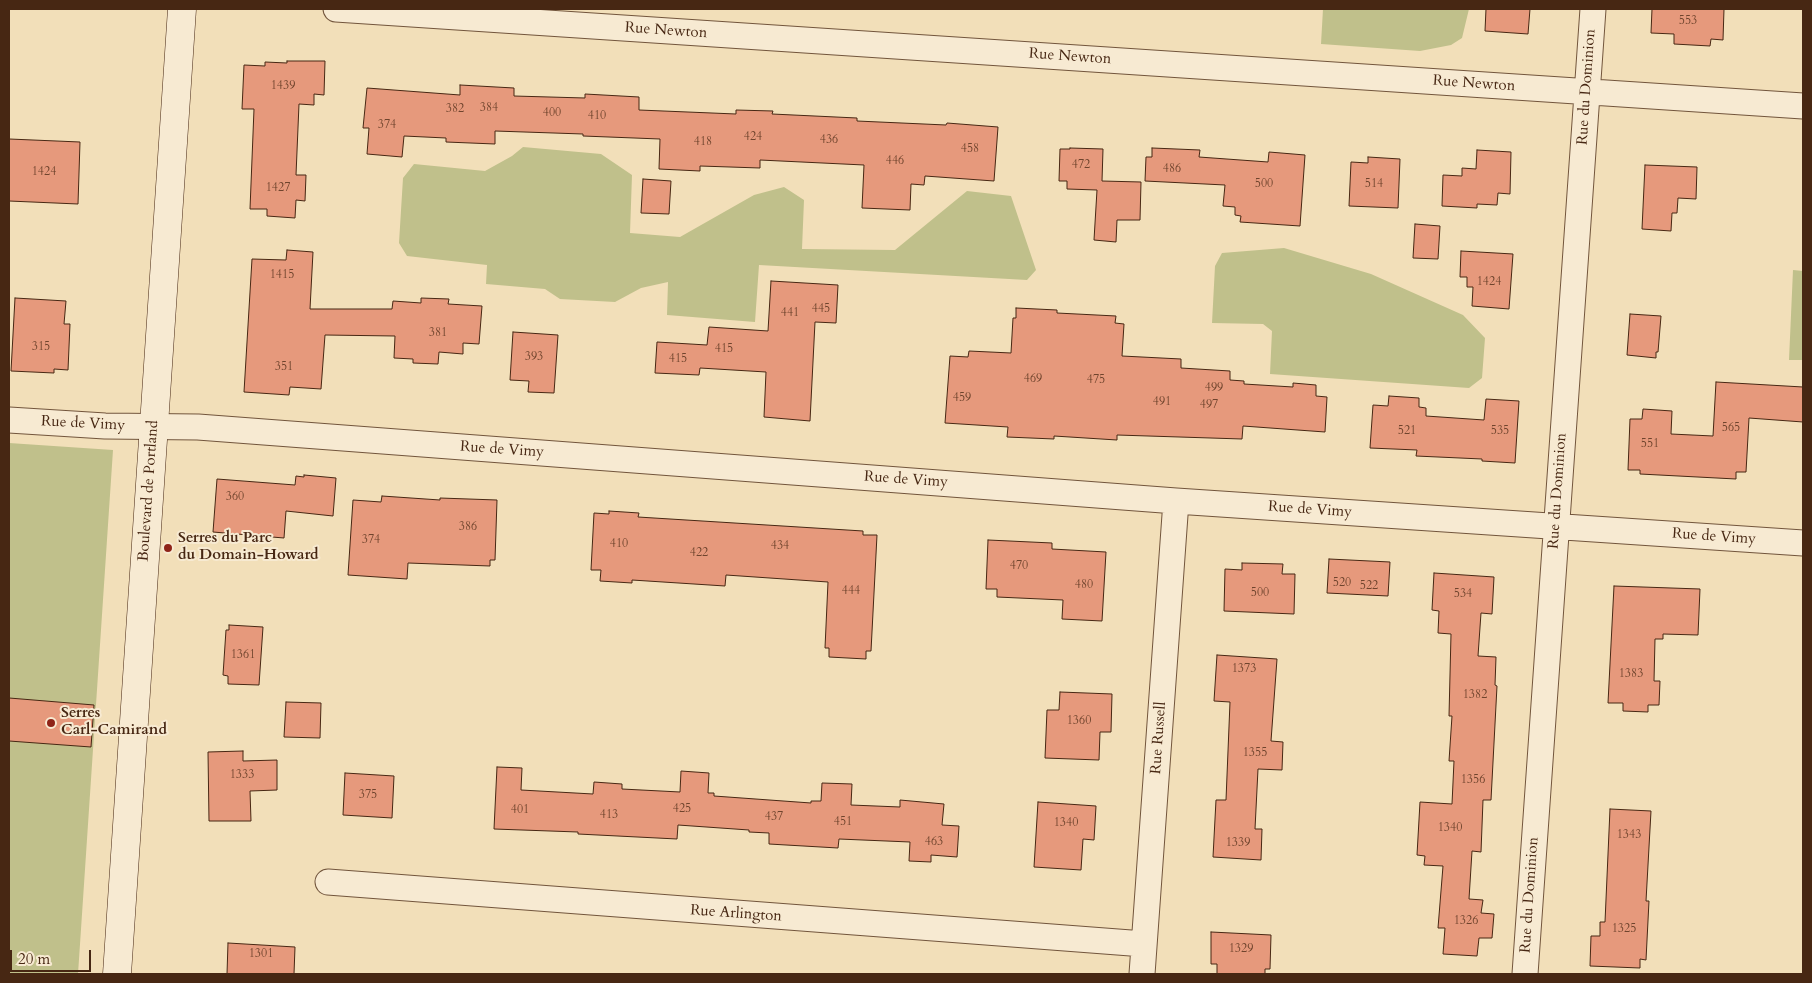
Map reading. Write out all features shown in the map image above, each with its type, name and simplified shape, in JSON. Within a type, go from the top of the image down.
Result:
[{"type":"main road","name":"Boulevard de Portland","points":[[117,974],[182,9]]},
{"type":"street","name":"Rue Newton","points":[[336,9],[1803,106]]},
{"type":"street","name":"Rue du Dominion","points":[[1525,974],[1593,9]]},
{"type":"street","name":"Rue de Vimy","points":[[9,420],[105,426],[198,427],[1176,501],[1803,543]]},
{"type":"street","name":"Rue Russell","points":[[1142,974],[1176,501]]},
{"type":"street","name":"Rue Arlington","points":[[328,882],[1144,944]]},
{"type":"green space","points":[[1323,9],[1469,9],[1462,38],[1451,45],[1420,51],[1321,44]]},
{"type":"green space","points":[[523,147],[601,154],[632,175],[630,233],[680,237],[754,195],[784,187],[804,200],[802,249],[895,250],[967,191],[1011,196],[1036,270],[1027,280],[759,265],[755,322],[667,315],[668,282],[641,288],[615,302],[560,299],[545,289],[486,284],[487,265],[407,256],[399,243],[403,178],[414,164],[485,171],[512,156]]},
{"type":"green space","points":[[1284,248],[1371,274],[1463,315],[1485,338],[1482,378],[1469,388],[1270,374],[1272,331],[1263,324],[1212,323],[1215,266],[1222,253]]},
{"type":"green space","points":[[1793,270],[1803,271],[1803,360],[1789,360]]},
{"type":"green space","points":[[9,443],[113,450],[78,974],[9,974]]},
{"type":"building","points":[[1486,9],[1530,9],[1528,34],[1485,31]]},
{"type":"building","points":[[1652,9],[1724,9],[1723,40],[1711,39],[1710,46],[1674,44],[1674,34],[1651,33]]},
{"type":"building","points":[[287,61],[325,61],[324,95],[314,94],[314,105],[299,104],[296,175],[306,175],[305,201],[296,200],[295,218],[267,216],[267,209],[250,209],[254,109],[242,109],[244,65],[265,66],[265,62],[287,63]]},
{"type":"building","points":[[460,85],[514,88],[514,96],[585,98],[585,94],[639,97],[639,110],[736,114],[736,110],[773,111],[772,114],[857,118],[857,121],[946,125],[947,123],[998,127],[994,181],[925,176],[924,185],[911,184],[910,210],[862,208],[864,165],[760,160],[760,168],[700,166],[700,171],[659,169],[660,139],[495,131],[495,144],[446,142],[446,138],[404,136],[402,157],[367,154],[369,128],[363,128],[367,88],[460,95]]},
{"type":"building","points":[[9,139],[80,142],[78,204],[9,201]]},
{"type":"building","points":[[1152,148],[1200,150],[1199,157],[1268,162],[1269,152],[1305,155],[1300,226],[1240,222],[1241,216],[1235,215],[1235,207],[1223,206],[1225,185],[1145,181],[1146,157],[1152,157]]},
{"type":"building","points":[[1060,149],[1103,149],[1102,181],[1141,182],[1140,220],[1117,220],[1116,242],[1094,240],[1097,190],[1067,189],[1067,181],[1059,181]]},
{"type":"building","points":[[1477,150],[1511,152],[1510,194],[1498,193],[1497,205],[1477,204],[1477,208],[1442,206],[1443,175],[1462,176],[1462,168],[1476,169]]},
{"type":"building","points":[[1368,157],[1400,159],[1398,208],[1349,206],[1351,162],[1368,163]]},
{"type":"building","points":[[1645,165],[1697,167],[1696,199],[1678,198],[1677,213],[1672,213],[1671,231],[1642,229]]},
{"type":"building","points":[[643,179],[671,181],[669,214],[641,213]]},
{"type":"building","points":[[1415,224],[1440,226],[1438,259],[1413,258]]},
{"type":"building","points":[[287,250],[313,252],[310,309],[392,309],[393,301],[421,303],[421,298],[449,299],[448,304],[482,306],[479,344],[463,343],[463,354],[439,352],[438,364],[413,363],[413,359],[394,358],[395,336],[325,335],[321,389],[290,387],[289,395],[244,392],[252,259],[286,260]]},
{"type":"building","points":[[1461,251],[1513,254],[1509,309],[1472,306],[1473,287],[1467,287],[1467,277],[1460,277]]},
{"type":"building","points":[[771,281],[838,285],[836,323],[815,322],[810,421],[764,417],[766,372],[700,368],[699,375],[655,373],[657,342],[707,345],[709,327],[768,331]]},
{"type":"building","points":[[15,298],[66,301],[64,324],[70,324],[68,370],[54,369],[54,373],[11,371]]},
{"type":"building","points":[[1016,308],[1057,310],[1057,313],[1116,316],[1115,323],[1124,324],[1122,356],[1181,359],[1181,368],[1230,371],[1230,380],[1244,381],[1244,384],[1293,387],[1293,383],[1316,385],[1316,396],[1327,397],[1325,432],[1243,426],[1242,439],[1117,435],[1117,440],[1054,436],[1054,439],[1007,437],[1008,427],[945,423],[950,356],[968,357],[969,351],[1011,353],[1013,318],[1016,318]]},
{"type":"building","points":[[1630,314],[1661,316],[1656,358],[1627,355]]},
{"type":"building","points":[[513,332],[558,335],[554,393],[528,392],[529,381],[510,380]]},
{"type":"building","points":[[1716,382],[1803,387],[1803,422],[1749,418],[1746,472],[1736,472],[1736,479],[1640,474],[1640,470],[1628,470],[1630,419],[1642,419],[1643,409],[1672,411],[1671,434],[1713,436]]},
{"type":"building","points":[[1389,396],[1419,398],[1419,407],[1426,408],[1426,416],[1484,420],[1486,399],[1519,401],[1515,463],[1482,461],[1482,459],[1416,456],[1417,450],[1370,448],[1373,405],[1388,406]]},
{"type":"building","points":[[304,475],[336,478],[333,516],[286,511],[284,538],[213,532],[217,479],[295,485],[296,476],[304,477]]},
{"type":"building","points":[[382,496],[440,500],[440,498],[497,500],[495,560],[490,560],[490,566],[408,563],[407,579],[348,575],[353,500],[381,502]]},
{"type":"building","points":[[609,511],[639,513],[638,517],[863,531],[863,535],[877,535],[871,651],[866,651],[866,659],[829,657],[829,648],[825,648],[828,582],[726,575],[725,586],[632,580],[632,583],[600,581],[601,570],[591,570],[594,513],[609,514]]},
{"type":"building","points":[[988,540],[1052,543],[1052,549],[1106,552],[1102,621],[1062,619],[1063,600],[997,597],[997,589],[986,589]]},
{"type":"building","points":[[1329,559],[1390,562],[1388,596],[1327,593]]},
{"type":"building","points":[[1242,563],[1283,564],[1282,574],[1295,574],[1294,614],[1224,611],[1225,569],[1242,570]]},
{"type":"building","points":[[1434,573],[1494,577],[1492,614],[1481,613],[1478,656],[1496,657],[1495,685],[1497,686],[1491,800],[1483,800],[1481,852],[1472,851],[1469,899],[1483,900],[1481,913],[1494,914],[1492,938],[1479,938],[1477,956],[1443,954],[1445,928],[1438,928],[1443,866],[1424,865],[1425,856],[1417,855],[1420,802],[1452,804],[1454,761],[1449,761],[1452,716],[1449,716],[1451,634],[1438,633],[1439,611],[1432,610]]},
{"type":"building","points":[[1614,586],[1700,589],[1698,635],[1663,634],[1663,639],[1655,639],[1654,681],[1660,681],[1659,705],[1648,705],[1648,712],[1623,711],[1623,703],[1608,703]]},
{"type":"building","points":[[229,625],[263,627],[259,685],[228,684],[228,676],[223,675],[226,630],[229,630]]},
{"type":"building","points":[[1217,655],[1277,659],[1271,741],[1283,742],[1282,770],[1258,769],[1255,829],[1262,829],[1261,860],[1213,857],[1216,800],[1226,800],[1230,702],[1214,701]]},
{"type":"building","points":[[1060,692],[1112,694],[1111,732],[1100,732],[1099,760],[1045,758],[1047,710],[1059,710]]},
{"type":"building","name":"Serres Carl-Camirand","points":[[9,698],[94,705],[91,747],[9,741]]},
{"type":"building","points":[[286,702],[321,703],[320,738],[284,737]]},
{"type":"building","points":[[243,751],[243,761],[277,760],[277,790],[250,791],[251,821],[209,821],[208,752]]},
{"type":"building","points":[[497,767],[522,768],[521,790],[593,794],[594,782],[622,784],[622,789],[680,792],[681,771],[709,773],[708,793],[714,793],[714,796],[811,803],[811,801],[821,801],[822,783],[852,784],[851,805],[900,807],[900,800],[944,804],[942,825],[959,826],[957,857],[931,855],[931,862],[909,861],[910,842],[839,839],[838,848],[769,844],[769,833],[678,825],[677,839],[578,834],[578,832],[494,829]]},
{"type":"building","points":[[345,773],[394,776],[392,818],[343,815]]},
{"type":"building","points":[[1038,802],[1096,806],[1094,840],[1083,839],[1081,870],[1034,867]]},
{"type":"building","points":[[1610,809],[1651,811],[1646,901],[1649,901],[1646,960],[1640,959],[1640,968],[1590,966],[1591,936],[1600,936],[1600,922],[1605,922]]},
{"type":"building","points":[[1211,932],[1271,935],[1270,969],[1265,969],[1265,974],[1217,974],[1217,964],[1211,964]]},
{"type":"building","points":[[228,943],[295,947],[294,974],[227,974]]},
{"type":"place","name":"Serres du Parc du Domain-Howard","points":[[168,548]]},
{"type":"place","name":"Serres Carl-Camirand","points":[[51,723]]}]
